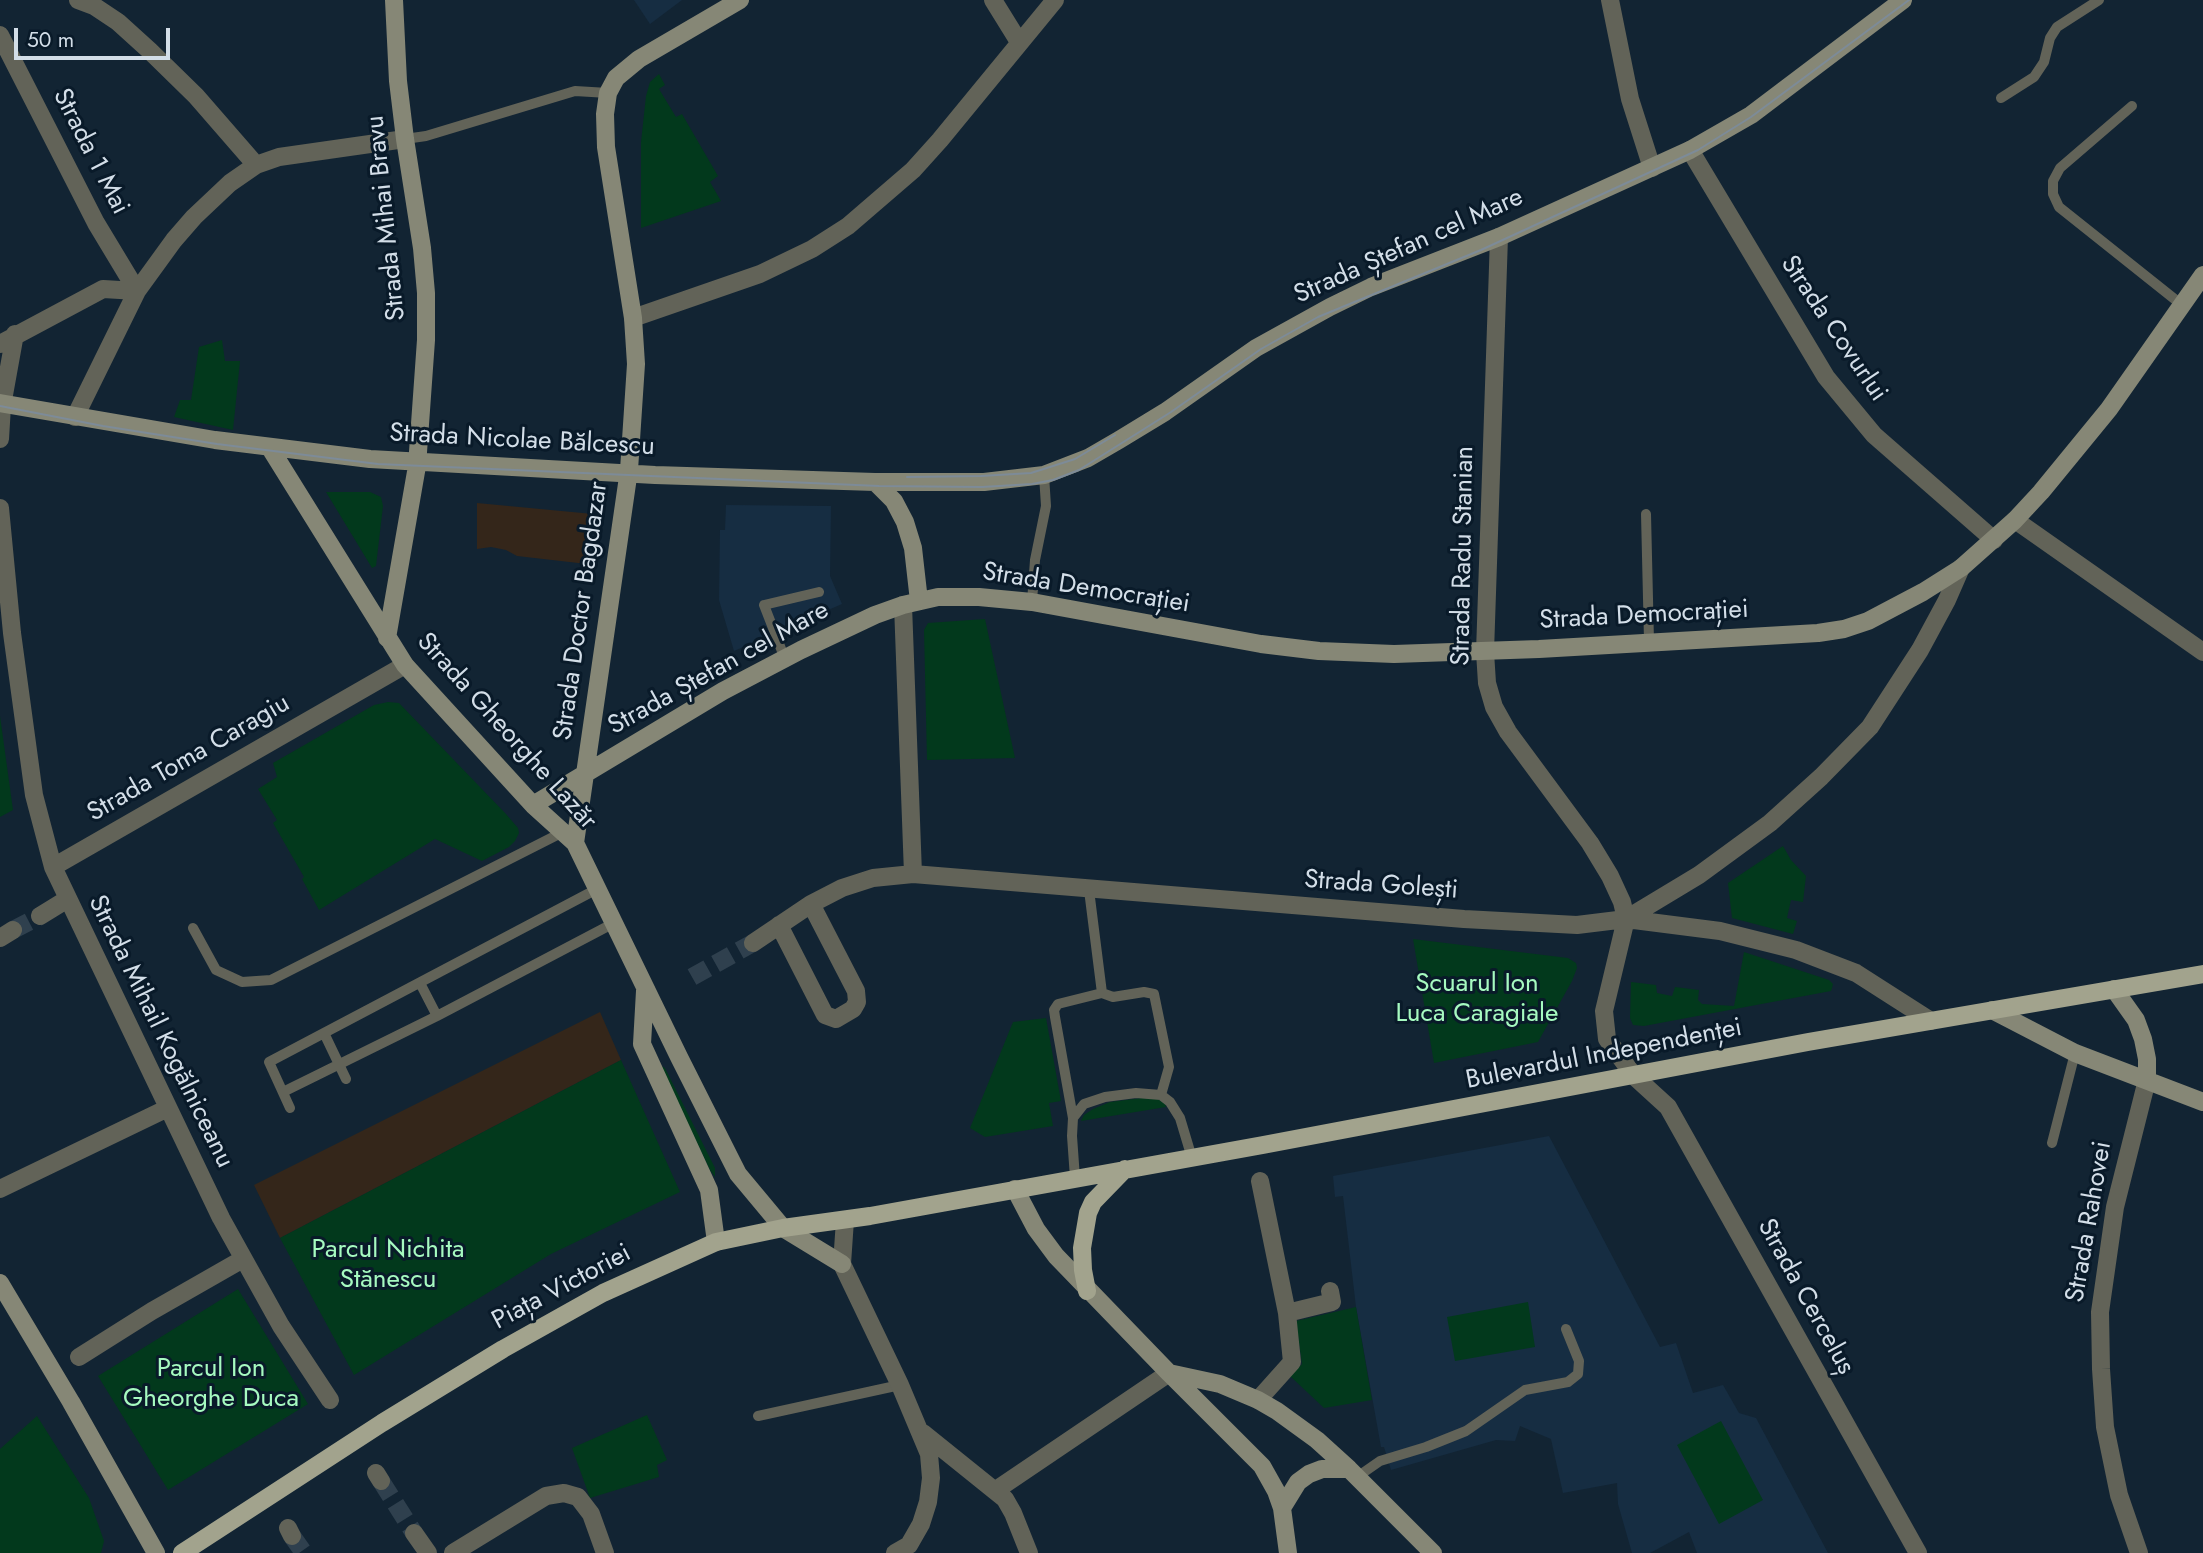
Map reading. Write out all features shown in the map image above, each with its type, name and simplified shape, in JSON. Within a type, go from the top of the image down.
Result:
[{"type":"main road","name":"Strada Mihai Bravu","points":[[387,638],[418,462],[425,367],[426,293],[398,80],[394,0]]},
{"type":"main road","points":[[608,93],[616,78],[639,60],[740,0]]},
{"type":"main road","name":"Strada Ștefan cel Mare","points":[[1044,475],[1088,458],[1109,446],[1165,412],[1256,348],[1330,307],[1371,287],[1499,237],[1689,150],[1751,115],[1903,0]]},
{"type":"main road","name":"Strada Doctor Bagdazar","points":[[569,837],[585,774],[628,474],[636,363],[633,318],[606,147],[605,114],[608,93]]},
{"type":"main road","name":"Strada Democrației","points":[[938,597],[979,597],[1031,602],[1261,644],[1319,651],[1394,654],[1485,652],[1818,633],[1844,629],[1891,611],[1961,568],[2015,520],[2109,409],[2203,275]]},
{"type":"main road","name":"Strada Nicolae Bălcescu","points":[[1,403],[270,448],[418,462],[628,474],[875,482],[984,482],[1044,475]]},
{"type":"main road","name":"Strada Gheorghe Lazăr","points":[[270,448],[405,665],[533,805],[569,837],[738,1174],[783,1228],[842,1264]]},
{"type":"main road","points":[[875,482],[894,501],[905,522],[913,548],[911,603]]},
{"type":"main road","name":"Strada Ștefan cel Mare","points":[[533,805],[673,720],[785,659],[848,627],[911,603],[938,597]]},
{"type":"main road","name":"Bulevardul Independenței","points":[[1015,1189],[1931,1021],[2203,974]]},
{"type":"main road","name":"Strada Gheorghe Lazăr","points":[[645,988],[642,1044],[709,1189],[716,1242]]},
{"type":"main road","name":"Strada Rahovei","points":[[2114,989],[2136,1020],[2143,1039],[2147,1080]]},
{"type":"main road","points":[[1992,1010],[2075,1053],[2203,1102]]},
{"type":"main road","points":[[1087,1290],[1082,1248],[1088,1213],[1093,1202],[1126,1169]]},
{"type":"main road","points":[[1015,1189],[1036,1229],[1087,1290],[1257,1460],[1268,1476],[1282,1508],[1287,1553]]},
{"type":"main road","name":"Piața Victoriei","points":[[182,1553],[382,1423],[551,1321],[635,1277],[716,1242],[1015,1189]]},
{"type":"main road","points":[[0,1283],[156,1553]]},
{"type":"main road","points":[[1169,1373],[1220,1384],[1258,1400],[1302,1429],[1353,1473],[1433,1553]]},
{"type":"main road","points":[[1282,1508],[1298,1482],[1308,1474],[1322,1469],[1353,1473]]},
{"type":"street","points":[[78,0],[94,6],[118,22],[142,44],[196,96],[256,165]]},
{"type":"street","points":[[993,0],[1019,42]]},
{"type":"street","points":[[633,318],[760,274],[812,249],[848,226],[879,202],[922,160],[1055,0]]},
{"type":"street","points":[[1610,0],[1630,99],[1652,168]]},
{"type":"street","name":"Strada 1 Mai","points":[[0,34],[96,223],[137,291]]},
{"type":"street","points":[[75,417],[137,291],[162,255],[194,217],[230,183],[256,165],[279,158],[405,139]]},
{"type":"street","name":"Strada Covurlui","points":[[1689,150],[1826,377],[1874,435],[1994,540]]},
{"type":"street","name":"Strada Radu Stanian","points":[[1499,237],[1485,652],[1487,683],[1494,707],[1508,732],[1590,843],[1610,876],[1622,902],[1626,919]]},
{"type":"street","points":[[0,439],[8,339],[103,289],[137,291]]},
{"type":"street","points":[[0,508],[5,607],[36,808],[52,867]]},
{"type":"street","points":[[2015,520],[2203,652]]},
{"type":"street","points":[[1634,1076],[1607,1039],[1604,1024],[1606,999],[1626,919],[1699,875],[1770,823],[1821,777],[1870,727],[1920,650],[1961,568]]},
{"type":"street","points":[[911,603],[913,874]]},
{"type":"street","name":"Strada Toma Caragiu","points":[[52,867],[405,665]]},
{"type":"street","name":"Strada Mihail Kogălniceanu","points":[[52,867],[221,1218],[281,1326],[330,1400]]},
{"type":"street","name":"Strada Golești","points":[[753,943],[811,904],[842,888],[873,878],[913,874],[1551,925],[1605,923],[1626,919],[1720,931],[1796,950],[1856,973],[1931,1021]]},
{"type":"street","points":[[40,916],[66,900]]},
{"type":"street","points":[[779,925],[825,1015],[836,1019],[853,1009],[857,1002],[856,992],[811,904]]},
{"type":"street","name":"Strada Cerceluș","points":[[1634,1076],[1668,1107],[1918,1553]]},
{"type":"street","name":"Strada Rahovei","points":[[2139,1553],[2119,1495],[2105,1427],[2100,1312],[2115,1206],[2147,1080]]},
{"type":"street","points":[[0,1189],[168,1108]]},
{"type":"street","points":[[1258,1400],[1293,1362],[1287,1313],[1261,1181]]},
{"type":"street","points":[[845,1220],[842,1264],[900,1385],[929,1454],[930,1490],[921,1524],[902,1549]]},
{"type":"street","points":[[79,1357],[243,1259]]},
{"type":"street","points":[[1287,1313],[1332,1302],[1330,1291]]},
{"type":"street","points":[[996,1490],[1169,1373]]},
{"type":"street","points":[[921,1432],[996,1490],[1013,1513],[1029,1553]]},
{"type":"street","points":[[453,1553],[546,1496],[564,1493],[578,1497],[591,1514],[605,1553]]},
{"type":"street","points":[[414,1534],[427,1553]]},
{"type":"lane","points":[[2001,98],[2034,77],[2044,62],[2050,38],[2057,27],[2099,0]]},
{"type":"lane","points":[[405,139],[426,136],[575,91],[608,93]]},
{"type":"lane","points":[[2132,106],[2060,168],[2053,181],[2053,194],[2059,207],[2182,305]]},
{"type":"lane","points":[[1031,602],[1035,560],[1046,506],[1044,475]]},
{"type":"lane","points":[[1646,513],[1649,641]]},
{"type":"lane","points":[[785,659],[764,605],[820,592]]},
{"type":"lane","points":[[193,928],[216,970],[242,982],[271,980],[569,837]]},
{"type":"lane","points":[[290,1108],[268,1062],[597,889]]},
{"type":"lane","points":[[1089,890],[1102,993]]},
{"type":"lane","points":[[283,1092],[437,1016],[614,923]]},
{"type":"lane","points":[[420,983],[437,1016]]},
{"type":"lane","points":[[1075,1178],[1073,1118],[1054,1010],[1058,1004],[1102,993],[1113,997],[1144,992],[1154,994],[1168,1067],[1161,1095]]},
{"type":"lane","points":[[324,1033],[346,1079]]},
{"type":"lane","points":[[2052,1143],[2075,1053]]},
{"type":"lane","points":[[1073,1118],[1084,1104],[1105,1097],[1136,1093],[1161,1095],[1170,1102],[1180,1118],[1192,1158]]},
{"type":"lane","points":[[1353,1473],[1466,1431],[1525,1390],[1568,1382],[1578,1374],[1579,1361],[1566,1329]]},
{"type":"lane","points":[[758,1416],[900,1385]]},
{"type":"shaded area","points":[[634,0],[682,0],[650,24]]},
{"type":"shaded area","points":[[477,503],[593,514],[587,564],[517,556],[491,547],[477,549]]},
{"type":"shaded area","points":[[726,505],[831,506],[830,576],[842,604],[734,651],[719,600],[720,530],[725,530]]},
{"type":"shaded area","points":[[600,1012],[621,1060],[280,1238],[254,1185]]},
{"type":"shaded area","points":[[1549,1136],[1660,1347],[1676,1343],[1693,1393],[1723,1385],[1739,1413],[1756,1418],[1828,1553],[1697,1553],[1689,1532],[1650,1553],[1632,1553],[1618,1504],[1617,1483],[1563,1493],[1551,1439],[1520,1426],[1515,1441],[1496,1440],[1391,1470],[1384,1447],[1381,1447],[1356,1307],[1343,1196],[1335,1197],[1333,1176]]},
{"type":"green space","points":[[659,74],[665,85],[659,89],[676,117],[682,114],[718,176],[710,182],[721,201],[641,228],[641,142],[646,96],[650,82]]},
{"type":"green space","points":[[222,340],[225,361],[240,361],[233,430],[174,417],[180,400],[191,400],[199,347]]},
{"type":"green space","points":[[326,492],[370,492],[381,497],[383,506],[376,566],[372,568]]},
{"type":"green space","points":[[985,619],[1015,758],[927,760],[924,630],[928,623]]},
{"type":"green space","points":[[399,703],[506,814],[519,833],[509,847],[482,861],[435,839],[319,910],[302,879],[304,877],[273,823],[277,820],[258,789],[277,777],[273,763],[374,705]]},
{"type":"green space","points":[[0,716],[13,810],[0,817]]},
{"type":"green space","points":[[1783,846],[1791,860],[1806,876],[1803,902],[1791,900],[1787,918],[1797,921],[1793,934],[1732,918],[1728,883]]},
{"type":"green space","name":"Scuarul Ion Luca Caragiale","points":[[1413,939],[1568,958],[1576,963],[1577,968],[1538,1042],[1434,1063]]},
{"type":"green space","points":[[1744,952],[1829,980],[1833,984],[1831,991],[1644,1026],[1633,1025],[1630,1018],[1631,982],[1656,985],[1657,993],[1672,996],[1675,987],[1699,990],[1698,1000],[1702,1004],[1734,1006]]},
{"type":"green space","points":[[1046,1018],[1061,1101],[1049,1103],[1053,1126],[985,1137],[970,1128],[1013,1022]]},
{"type":"green space","name":"Parcul Nichita Stănescu","points":[[621,1060],[680,1192],[551,1254],[354,1375],[280,1238]]},
{"type":"green space","points":[[660,1065],[665,1068],[715,1168],[715,1177],[710,1170]]},
{"type":"green space","points":[[1158,1099],[1166,1107],[1081,1121],[1084,1115],[1093,1109],[1110,1102]]},
{"type":"green space","name":"Parcul Ion Gheorghe Duca","points":[[238,1289],[308,1404],[168,1490],[98,1376]]},
{"type":"green space","points":[[1528,1302],[1535,1347],[1455,1361],[1447,1317]]},
{"type":"green space","points":[[1356,1307],[1372,1400],[1324,1408],[1290,1376],[1302,1364],[1296,1321]]},
{"type":"green space","points":[[647,1415],[667,1460],[657,1465],[659,1477],[590,1498],[572,1448]]},
{"type":"green space","points":[[37,1416],[89,1498],[104,1541],[101,1553],[0,1553],[0,1449]]},
{"type":"green space","points":[[1721,1421],[1763,1500],[1719,1524],[1677,1445]]},
{"type":"tunnel","points":[[13,930],[40,916]]},
{"type":"tunnel","points":[[692,977],[753,943]]},
{"type":"tunnel","points":[[381,1481],[414,1533]]},
{"type":"tunnel","points":[[292,1536],[304,1553]]},
{"type":"tram line","points":[[0,406],[217,444],[378,464],[879,486],[982,487],[1053,480],[1079,470],[1171,412],[1261,349],[1318,317],[1481,250],[1698,150],[1751,117],[1909,0]]},
{"type":"tram line","points":[[907,477],[1031,473],[1075,459],[1115,435]]}]
